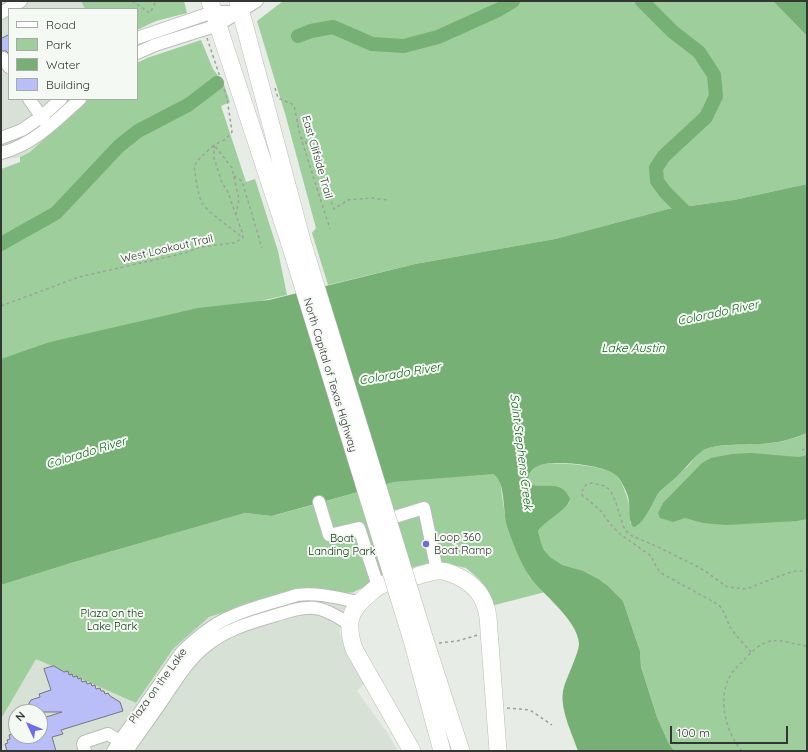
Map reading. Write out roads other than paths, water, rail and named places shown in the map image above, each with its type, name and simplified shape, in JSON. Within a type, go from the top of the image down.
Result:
[{"type":"highway","name":"North Capital of Texas Highway","points":[[239,6],[296,242]]},
{"type":"highway","name":"North Capital of Texas Highway","points":[[214,13],[296,242],[420,639],[461,751]]},
{"type":"highway","points":[[417,576],[437,571],[449,572],[473,585],[486,608],[498,751]]},
{"type":"highway","points":[[381,585],[358,602],[352,613],[350,637],[354,649],[412,751]]},
{"type":"highway","name":"North Capital of Texas Highway","points":[[420,639],[442,751]]},
{"type":"street","points":[[9,8],[21,1]]},
{"type":"street","points":[[138,38],[214,13],[258,1]]},
{"type":"street","points":[[138,53],[214,13]]},
{"type":"street","points":[[30,100],[49,127]]},
{"type":"street","points":[[1,138],[22,130],[41,117],[60,100]]},
{"type":"street","points":[[1,153],[27,142],[49,127],[79,100]]},
{"type":"street","points":[[319,502],[329,535],[359,528],[381,585]]},
{"type":"street","points":[[398,516],[424,508],[437,571]]},
{"type":"street","name":"Plaza on the Lake","points":[[113,751],[119,740],[181,653],[201,635],[220,622],[230,617],[296,595],[316,594],[358,602]]},
{"type":"street","name":"Plaza on the Lake","points":[[119,740],[129,749],[178,678],[194,658],[206,646],[224,634],[242,625],[289,611],[311,607],[326,611],[350,625]]},
{"type":"street","points":[[85,751],[83,744],[84,742],[108,734],[119,740]]},
{"type":"water","points":[[773,1],[807,1],[807,36]]},
{"type":"water","name":"Lake Austin","points":[[807,184],[807,433],[778,442],[707,448],[661,490],[640,523],[633,527],[631,524],[627,493],[618,477],[613,473],[592,466],[555,463],[545,464],[534,468],[528,478],[531,485],[554,486],[563,489],[567,493],[570,499],[565,507],[538,531],[541,543],[544,550],[550,557],[562,565],[583,571],[600,580],[623,601],[640,651],[641,667],[657,717],[668,742],[674,751],[578,751],[566,719],[563,702],[564,687],[579,644],[577,635],[573,626],[529,576],[522,564],[506,523],[501,485],[493,474],[394,482],[272,516],[245,513],[71,563],[1,585],[1,359],[50,342],[198,308],[269,300],[415,264],[555,239],[668,209],[734,200]]},
{"type":"water","points":[[751,453],[799,457],[807,455],[807,519],[797,521],[726,525],[703,523],[685,518],[673,522],[660,518],[658,513],[663,503],[702,463],[711,458],[732,454]]},
{"type":"waterway","points":[[298,36],[311,31],[333,27],[372,44],[404,46],[438,37],[498,10],[513,1]]},
{"type":"waterway","points":[[642,1],[673,32],[699,52],[714,75],[716,96],[706,117],[664,156],[656,168],[657,181],[665,192],[694,221]]},
{"type":"waterway","points":[[1,244],[56,213],[119,146],[138,131],[188,105],[217,83]]},
{"type":"place","name":"Loop 360 Boat Ramp","points":[[426,544]]},
{"type":"water label","name":"Colorado River","points":[[718,313]]},
{"type":"water label","name":"Colorado River","points":[[400,374]]},
{"type":"water label","name":"Saint Stephens Creek","points":[[521,452]]},
{"type":"water label","name":"Colorado River","points":[[86,453]]},
{"type":"park label","name":"Boat Landing Park","points":[[342,545]]},
{"type":"park label","name":"Plaza on the Lake Park","points":[[112,620]]}]
